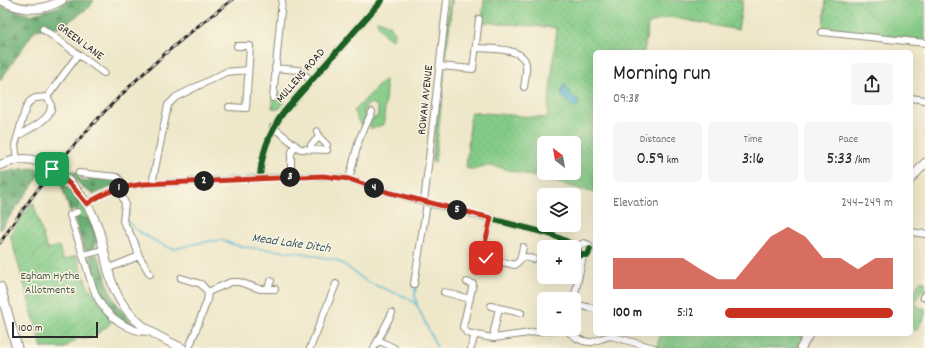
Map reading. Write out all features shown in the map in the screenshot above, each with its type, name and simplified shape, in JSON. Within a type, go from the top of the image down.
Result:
[{"type":"highway","points":[[0,287],[17,348]]},
{"type":"main road","points":[[1,0],[17,7],[30,9],[48,6],[62,0]]},
{"type":"main road","points":[[0,165],[23,159],[36,161],[52,169],[73,187],[87,204],[97,226],[107,268],[123,306],[132,317],[166,345],[182,348]]},
{"type":"main road","points":[[913,176],[925,163]]},
{"type":"main road","points":[[802,348],[808,336]]},
{"type":"street","points":[[273,98],[282,0]]},
{"type":"street","name":"MULLENS ROAD","points":[[260,178],[262,154],[273,127],[347,35],[382,0]]},
{"type":"street","name":"ROWAN AVENUE","points":[[414,284],[426,202],[448,0]]},
{"type":"street","points":[[440,66],[473,70],[479,19]]},
{"type":"street","name":"GREEN LANE","points":[[43,29],[104,73]]},
{"type":"street","points":[[822,32],[925,43]]},
{"type":"street","points":[[229,107],[246,108],[250,46],[237,46]]},
{"type":"street","points":[[476,48],[520,54],[526,65],[524,87]]},
{"type":"street","points":[[17,160],[15,145],[25,110],[30,102],[35,98],[47,97],[78,55]]},
{"type":"street","points":[[275,68],[298,70],[311,80]]},
{"type":"street","points":[[152,184],[168,105],[172,100],[226,72],[248,70]]},
{"type":"street","points":[[18,135],[43,120],[48,115],[51,106],[47,97]]},
{"type":"street","points":[[913,98],[925,100]]},
{"type":"street","points":[[349,179],[359,140],[372,112]]},
{"type":"street","points":[[273,127],[300,149],[311,149],[327,147],[318,134],[311,145],[311,149]]},
{"type":"street","points":[[291,172],[291,154],[295,146]]},
{"type":"street","points":[[83,175],[117,177],[123,187]]},
{"type":"street","points":[[87,204],[104,193],[123,187],[260,178],[323,176],[349,179],[380,190],[491,218],[566,240]]},
{"type":"street","points":[[122,196],[125,204],[123,221],[134,241],[139,256],[150,274]]},
{"type":"street","points":[[77,212],[70,215],[91,283],[99,300],[114,319],[130,328],[142,332],[150,332]]},
{"type":"street","points":[[491,218],[483,256],[515,265],[518,263],[523,247]]},
{"type":"street","points":[[913,232],[925,234]]},
{"type":"street","points":[[575,292],[583,256],[588,255],[593,250],[589,245],[584,243],[581,244]]},
{"type":"street","points":[[83,255],[103,250]]},
{"type":"street","points":[[107,268],[139,256]]},
{"type":"street","points":[[520,256],[533,259]]},
{"type":"street","points":[[181,278],[201,284],[208,292],[207,301],[189,348]]},
{"type":"street","points":[[267,289],[271,280]]},
{"type":"street","points":[[208,292],[231,282],[239,282],[260,289],[275,289]]},
{"type":"street","points":[[467,282],[474,284],[463,327],[464,330],[494,338],[537,332]]},
{"type":"street","points":[[310,348],[336,284]]},
{"type":"street","points":[[444,292],[470,299]]},
{"type":"street","points":[[491,306],[521,313]]},
{"type":"street","points":[[581,306],[593,309]]},
{"type":"street","points":[[494,338],[499,308]]},
{"type":"street","points":[[374,348],[393,317]]},
{"type":"street","points":[[471,348],[475,334]]},
{"type":"street","points":[[573,336],[592,345],[604,337],[611,336],[654,348]]},
{"type":"street","points":[[378,340],[394,348]]},
{"type":"green space","points":[[68,0],[94,0],[90,7],[62,26],[35,30],[0,81],[0,6],[30,15],[58,7]]},
{"type":"green space","points":[[449,0],[452,0],[446,61],[443,57]]},
{"type":"green space","points":[[484,0],[743,0],[738,30],[670,17],[648,25],[644,50],[593,50],[593,192],[581,188],[546,180],[581,180],[581,136],[537,136],[537,177],[494,166],[483,166],[474,170],[466,168],[471,112],[547,118],[557,28],[482,22]]},
{"type":"green space","points":[[826,0],[925,0],[925,40],[823,28]]},
{"type":"green space","points":[[377,20],[391,27],[394,32],[393,40],[382,32]]},
{"type":"green space","points":[[445,71],[435,162],[432,162],[441,78]]},
{"type":"green space","points":[[385,80],[384,124],[371,129],[369,123],[372,119],[378,116],[378,107],[372,103],[367,105],[364,109],[366,118],[363,124],[360,125],[354,111]]},
{"type":"green space","points":[[274,92],[281,93],[281,101],[285,102],[279,109],[272,108]]},
{"type":"green space","points":[[32,168],[43,171],[0,230],[0,171],[2,173]]},
{"type":"green space","points":[[71,171],[77,172],[82,181],[88,182],[90,177],[115,180],[117,182],[116,185],[94,194],[86,190],[70,175]]},
{"type":"green space","points":[[61,184],[64,184],[77,199],[78,206],[70,212]]},
{"type":"green space","points":[[77,198],[85,208],[92,222],[96,237],[95,249],[90,250],[95,235],[88,220],[79,219],[76,210],[78,207]]},
{"type":"green space","name":"Egham Hythe Allotments","points":[[33,202],[47,249],[59,246],[63,260],[76,256],[88,286],[113,320],[96,335],[83,339],[78,338],[65,348],[42,348],[10,235]]},
{"type":"green space","points":[[74,218],[88,219],[94,231],[95,238],[93,246],[90,250],[85,250]]},
{"type":"green space","points":[[92,255],[97,255],[103,267],[111,293],[120,308],[134,325],[132,327],[118,319],[107,307],[95,283],[87,259]]},
{"type":"green space","points":[[921,280],[925,282],[925,290],[920,293],[915,302],[920,308],[925,308],[925,315],[916,331],[913,329],[913,294]]},
{"type":"green space","points":[[660,336],[803,336],[796,348],[657,347]]},
{"type":"water","points":[[564,84],[571,97],[579,100],[578,105],[574,108],[561,95]]},
{"type":"waterway","name":"Mead Lake Ditch","points":[[129,207],[129,215],[126,218],[128,222],[139,232],[169,248],[174,249],[203,242],[221,240],[243,247],[302,253],[336,260],[367,282],[406,297],[417,305],[437,348]]},
{"type":"waterway","points":[[416,285],[415,295],[417,305]]},
{"type":"railway","points":[[0,243],[49,175],[76,142],[105,111],[166,53],[232,0]]},
{"type":"cycle path","points":[[260,178],[264,152],[270,136],[283,113],[382,0]]},
{"type":"cycle path","points":[[87,204],[114,190],[145,184],[301,176],[336,177],[349,179],[373,188],[427,203],[546,233],[563,239],[578,248],[579,253],[582,255],[588,255],[590,249]]},
{"type":"route","points":[[52,169],[64,178],[78,192],[87,204],[104,193],[112,190],[144,184],[336,176],[427,203],[491,218],[483,252],[483,256],[486,258]]}]
